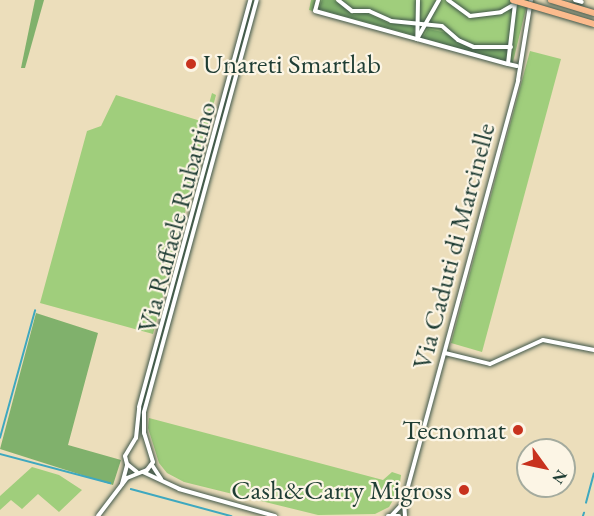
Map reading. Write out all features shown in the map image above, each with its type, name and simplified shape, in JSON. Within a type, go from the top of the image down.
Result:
[{"type":"highway","points":[[551,0],[594,13]]},
{"type":"highway","points":[[515,1],[594,24]]},
{"type":"street","name":"Via Raffaele Rubattino","points":[[120,488],[127,464],[126,452],[134,444],[148,373],[250,0]]},
{"type":"street","name":"Via Raffaele Rubattino","points":[[163,482],[152,464],[153,455],[148,446],[144,426],[148,398],[257,0]]},
{"type":"street","points":[[318,0],[315,11],[517,66]]},
{"type":"street","points":[[339,0],[352,11],[375,12],[391,21],[428,22],[442,26],[458,40],[474,46],[511,47]]},
{"type":"street","points":[[417,39],[418,0]]},
{"type":"street","points":[[417,39],[439,0]]},
{"type":"street","points":[[448,0],[470,16],[501,12],[515,1]]},
{"type":"street","name":"Via Caduti di Marcinelle","points":[[405,516],[404,501],[518,80],[531,0]]},
{"type":"street","points":[[575,0],[582,2]]},
{"type":"street","points":[[508,64],[515,1]]},
{"type":"street","points":[[444,353],[490,364],[543,340],[594,350]]},
{"type":"street","points":[[134,444],[148,446]]},
{"type":"street","points":[[127,464],[163,482],[275,516]]},
{"type":"street","points":[[99,515],[120,488],[152,464]]},
{"type":"street","name":"Via Caduti di Marcinelle","points":[[390,516],[404,501]]},
{"type":"street","points":[[390,516],[399,516]]},
{"type":"green space","points":[[35,0],[44,0],[25,68],[21,68]]},
{"type":"green space","points":[[252,0],[254,0],[143,410],[141,409]]},
{"type":"green space","points":[[311,0],[528,0],[512,66],[309,10]]},
{"type":"green space","points":[[322,0],[334,0],[354,15],[365,13],[388,23],[414,24],[414,35],[319,9]]},
{"type":"green space","points":[[428,29],[447,33],[469,47],[510,49],[507,62],[423,38]]},
{"type":"green space","points":[[530,51],[561,59],[482,352],[451,343]]},
{"type":"green space","points":[[212,93],[216,95],[153,334],[40,303],[87,131],[101,126],[116,95],[204,122]]},
{"type":"green space","points":[[36,313],[98,333],[68,445],[121,460],[113,485],[0,449]]},
{"type":"green space","points":[[149,418],[383,480],[392,472],[401,475],[399,490],[389,507],[375,514],[318,515],[184,482],[167,473],[159,463],[148,428]]},
{"type":"green space","points":[[32,467],[59,475],[82,490],[59,512],[38,494],[22,509],[11,500],[0,510],[0,496]]},
{"type":"waterway","points":[[0,438],[35,311]]},
{"type":"waterway","points":[[0,454],[110,483]]},
{"type":"waterway","points":[[586,503],[594,474]]},
{"type":"waterway","points":[[131,489],[231,516]]},
{"type":"place","name":"Unareti Smartlab","points":[[191,64]]},
{"type":"place","name":"Tecnomat","points":[[518,430]]},
{"type":"place","name":"Cash&Carry Migross","points":[[464,490]]}]
